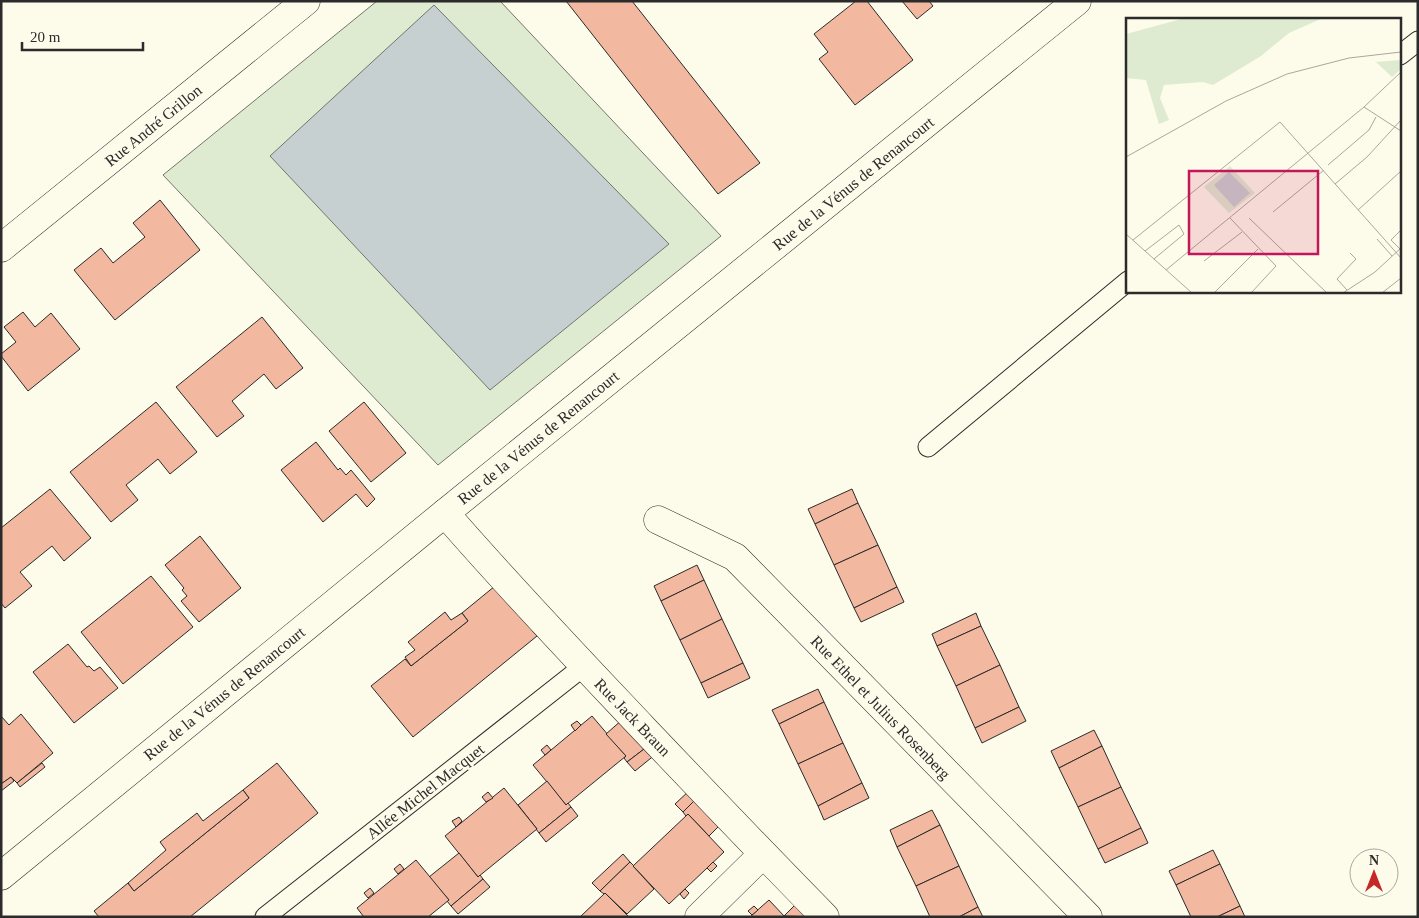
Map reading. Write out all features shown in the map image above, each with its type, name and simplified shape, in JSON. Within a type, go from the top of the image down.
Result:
[{"type":"street","name":"Rue André Grillon","points":[[1,248],[306,1]]},
{"type":"street","name":"Rue de la Vénus de Renancourt","points":[[1,876],[445,513],[1077,1]]},
{"type":"street","name":"Rue Jack Braun","points":[[445,513],[584,666],[825,917]]},
{"type":"street","name":"Rue Ethel et Julius Rosenberg","points":[[658,520],[734,557],[1088,917]]},
{"type":"street","points":[[699,917],[763,854]]},
{"type":"lane","points":[[1402,53],[1418,41]]},
{"type":"lane","points":[[928,447],[1126,283]]},
{"type":"lane","name":"Allée Michel Macquet","points":[[265,917],[584,666]]},
{"type":"green space","points":[[377,1],[500,1],[721,236],[438,465],[163,175]]},
{"type":"shaded area","points":[[434,5],[669,244],[490,390],[270,156]]},
{"type":"building","points":[[566,1],[632,1],[760,163],[718,194]]},
{"type":"building","points":[[856,1],[867,1],[913,60],[855,105],[819,59],[828,52],[814,34]]},
{"type":"building","points":[[902,1],[929,1],[933,6],[917,19]]},
{"type":"building","points":[[160,200],[200,250],[115,320],[74,270],[101,248],[113,263],[145,237],[133,223]]},
{"type":"building","points":[[23,312],[35,327],[51,313],[80,349],[28,391],[1,356],[16,342],[4,327]]},
{"type":"building","points":[[262,317],[303,368],[276,389],[264,374],[232,401],[244,416],[217,437],[176,387]]},
{"type":"building","points":[[156,402],[197,452],[170,474],[158,459],[126,485],[138,500],[111,522],[70,472]]},
{"type":"building","points":[[364,402],[406,453],[371,482],[329,431]]},
{"type":"building","points":[[316,442],[338,470],[340,468],[346,475],[351,470],[375,499],[367,507],[356,494],[323,522],[281,470]]},
{"type":"building","points":[[50,489],[91,538],[64,561],[52,546],[20,572],[32,586],[5,608],[1,603],[1,528]]},
{"type":"building","points":[[852,489],[858,503],[815,524],[808,509]]},
{"type":"building","points":[[858,503],[878,545],[834,565],[815,524]]},
{"type":"building","points":[[200,536],[241,588],[199,622],[181,601],[187,596],[182,590],[184,588],[165,565]]},
{"type":"building","points":[[878,545],[897,587],[854,608],[834,565]]},
{"type":"building","points":[[697,565],[704,580],[661,601],[654,586]]},
{"type":"building","points":[[151,576],[193,627],[123,684],[81,632]]},
{"type":"building","points":[[704,580],[722,619],[680,640],[661,601]]},
{"type":"building","points":[[495,586],[537,636],[413,737],[371,686],[405,659],[411,666],[468,621],[462,613]]},
{"type":"building","points":[[897,587],[904,602],[861,622],[854,608]]},
{"type":"building","points":[[445,612],[451,620],[462,613],[468,621],[411,666],[405,657],[415,650],[408,642]]},
{"type":"building","points":[[976,613],[981,626],[937,646],[932,634]]},
{"type":"building","points":[[722,619],[743,663],[701,683],[680,640]]},
{"type":"building","points":[[981,626],[1000,665],[956,686],[937,646]]},
{"type":"building","points":[[68,644],[87,667],[89,666],[94,671],[100,667],[118,688],[74,723],[33,672]]},
{"type":"building","points":[[743,663],[750,678],[708,698],[701,683]]},
{"type":"building","points":[[1000,665],[1019,707],[975,728],[956,686]]},
{"type":"building","points":[[818,689],[824,702],[779,724],[772,710]]},
{"type":"building","points":[[824,702],[843,743],[798,764],[779,724]]},
{"type":"building","points":[[1019,707],[1026,721],[982,743],[975,728]]},
{"type":"building","points":[[21,714],[53,753],[17,783],[11,777],[1,784],[1,716],[9,725]]},
{"type":"building","points":[[592,716],[626,756],[566,805],[533,765]]},
{"type":"building","points":[[623,719],[648,746],[627,762],[624,758],[626,756],[606,734]]},
{"type":"building","points":[[577,721],[581,725],[575,731],[571,725]]},
{"type":"building","points":[[1094,730],[1102,746],[1059,768],[1051,751]]},
{"type":"building","points":[[843,743],[862,783],[818,806],[798,764]]},
{"type":"building","points":[[547,745],[551,750],[545,755],[541,750]]},
{"type":"building","points":[[648,746],[656,754],[635,771],[627,762]]},
{"type":"building","points":[[1102,746],[1121,787],[1078,807],[1059,768]]},
{"type":"building","points":[[42,763],[45,767],[20,787],[17,783]]},
{"type":"building","points":[[277,763],[318,813],[190,917],[99,917],[94,911],[128,883],[134,891],[249,798],[243,790]]},
{"type":"building","points":[[11,777],[14,781],[1,791],[1,784]]},
{"type":"building","points":[[547,781],[566,805],[568,803],[571,807],[539,833],[518,805]]},
{"type":"building","points":[[862,783],[869,798],[824,820],[818,806]]},
{"type":"building","points":[[1121,787],[1141,828],[1098,849],[1078,807]]},
{"type":"building","points":[[504,788],[537,829],[478,877],[445,836]]},
{"type":"building","points":[[243,790],[249,798],[134,891],[128,883],[166,850],[160,842],[197,813],[203,821]]},
{"type":"building","points":[[690,790],[697,798],[683,812],[675,804]]},
{"type":"building","points":[[488,792],[493,798],[486,802],[482,797]]},
{"type":"building","points":[[697,798],[722,823],[709,836],[688,814],[686,816],[683,812]]},
{"type":"building","points":[[571,807],[578,816],[546,842],[539,833]]},
{"type":"building","points":[[932,810],[940,825],[897,847],[890,830]]},
{"type":"building","points":[[688,814],[724,852],[669,904],[633,866]]},
{"type":"building","points":[[459,817],[462,821],[456,827],[452,821]]},
{"type":"building","points":[[940,825],[959,866],[916,886],[897,847]]},
{"type":"building","points":[[1141,828],[1148,843],[1105,863],[1098,849]]},
{"type":"building","points":[[1213,850],[1220,864],[1176,885],[1169,871]]},
{"type":"building","points":[[459,853],[478,877],[480,875],[483,879],[451,906],[447,901],[449,900],[429,877]]},
{"type":"building","points":[[623,854],[630,862],[600,891],[592,883]]},
{"type":"building","points":[[416,860],[449,900],[428,917],[364,917],[357,908]]},
{"type":"building","points":[[630,862],[654,889],[627,914],[605,893],[600,891]]},
{"type":"building","points":[[713,862],[717,866],[711,872],[707,868]]},
{"type":"building","points":[[400,864],[404,869],[398,874],[394,869]]},
{"type":"building","points":[[1220,864],[1240,906],[1217,917],[1191,917],[1176,885]]},
{"type":"building","points":[[959,866],[978,907],[959,917],[930,917],[916,886]]},
{"type":"building","points":[[483,879],[490,887],[458,914],[451,906]]},
{"type":"building","points":[[370,888],[374,893],[368,898],[364,893]]},
{"type":"building","points":[[685,889],[689,893],[684,899],[680,894]]},
{"type":"building","points":[[604,894],[629,917],[580,917]]},
{"type":"building","points":[[769,900],[785,917],[751,917],[752,915]]},
{"type":"building","points":[[798,902],[812,917],[784,916]]},
{"type":"building","points":[[754,906],[758,910],[752,915],[748,911]]},
{"type":"building","points":[[1240,906],[1245,917],[1217,917]]},
{"type":"building","points":[[978,907],[983,917],[959,917]]}]
